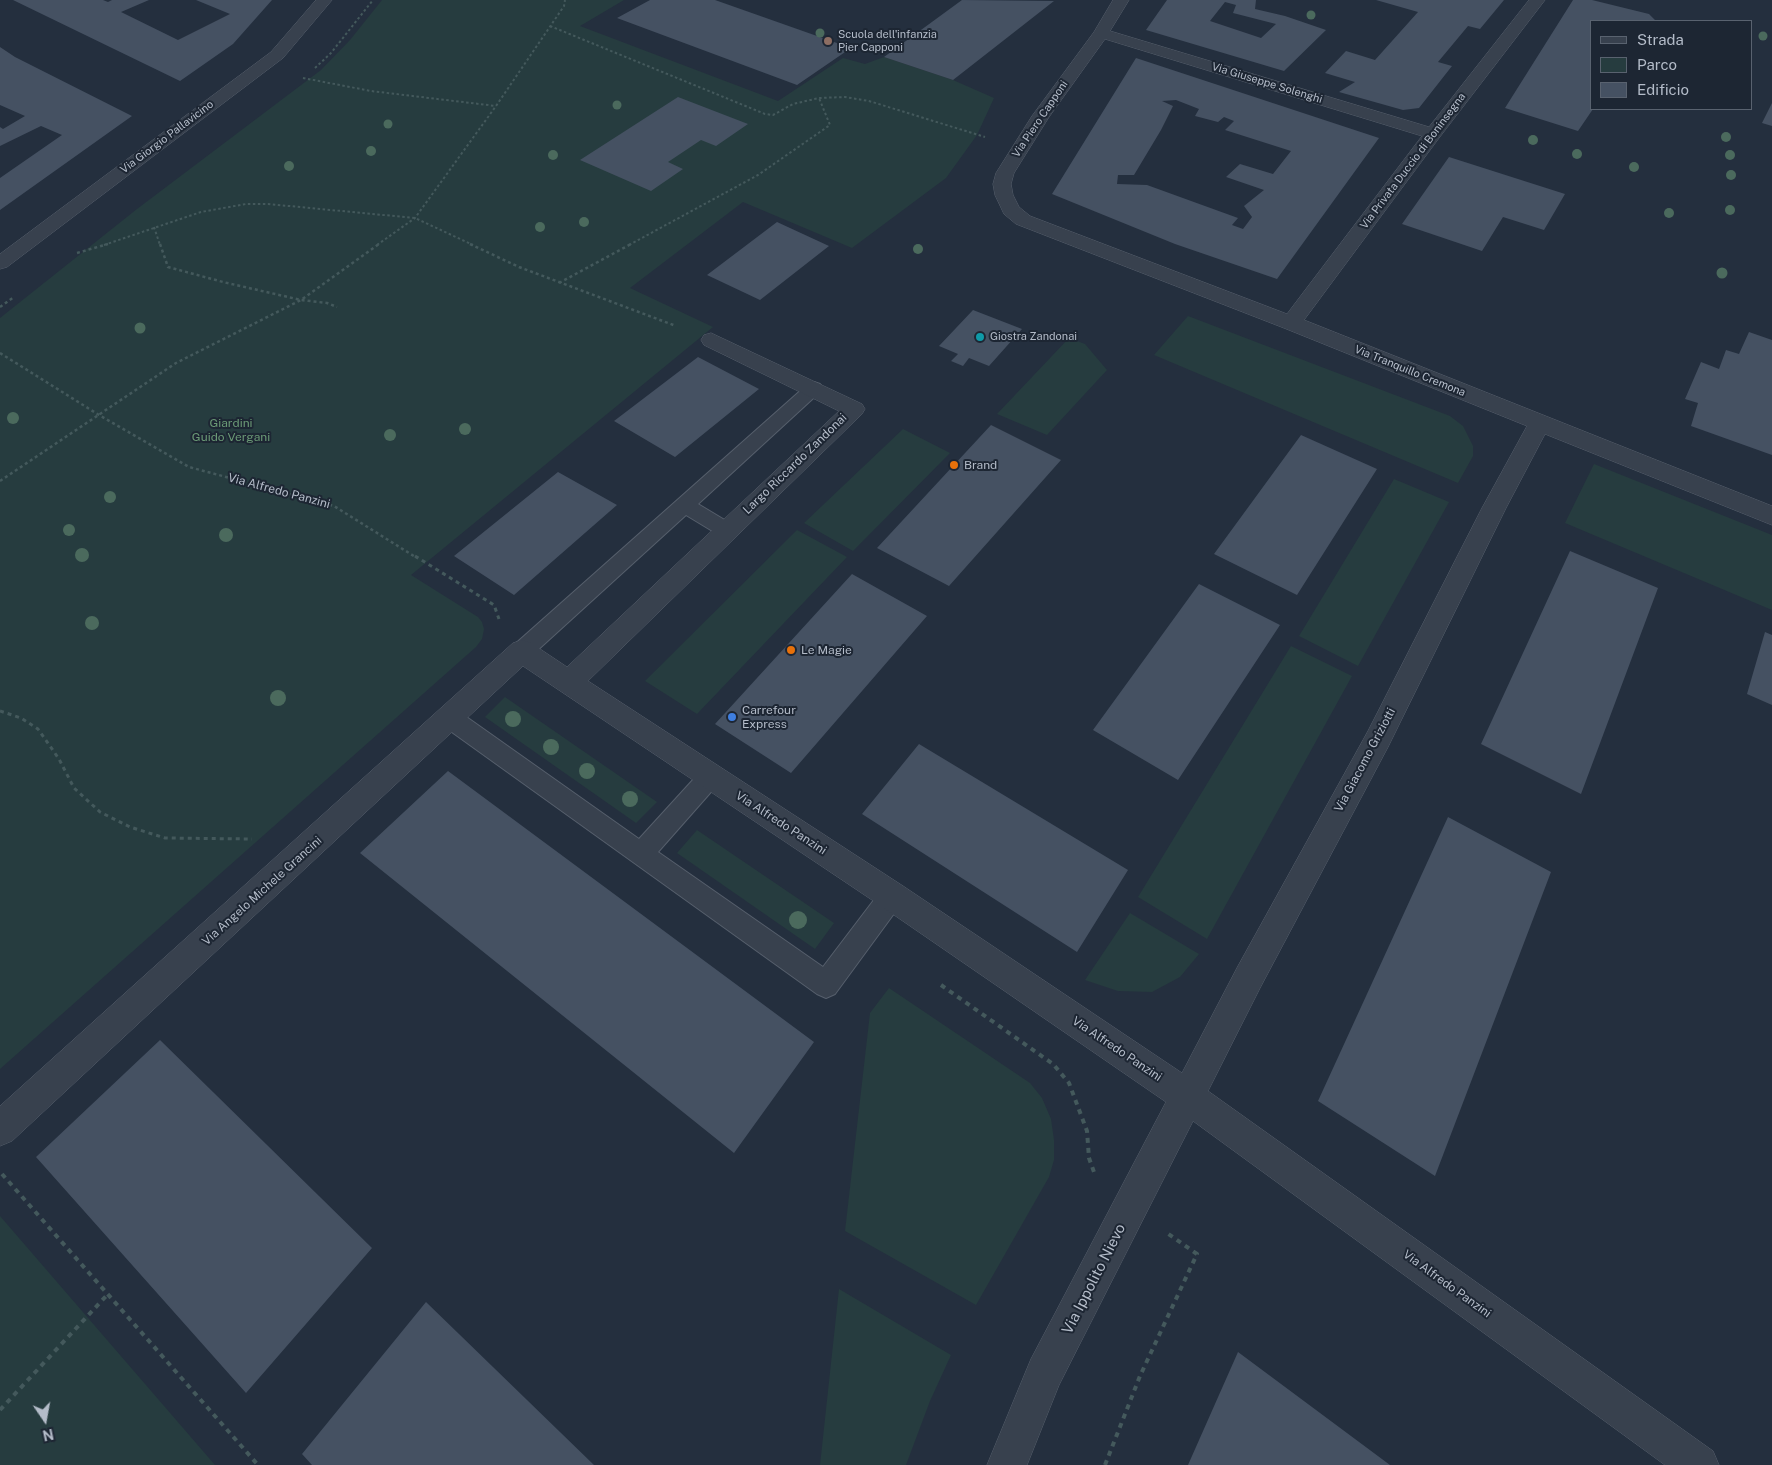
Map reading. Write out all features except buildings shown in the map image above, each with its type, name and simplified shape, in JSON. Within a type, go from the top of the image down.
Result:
[{"type":"street","name":"Via Giorgio Pallavicino","points":[[0,263],[277,55],[324,0]]},
{"type":"street","name":"Via Piero Capponi","points":[[1046,230],[1023,220],[1011,210],[1003,190],[1005,173],[1041,116],[1101,33],[1122,0]]},
{"type":"street","name":"Via Privata Duccio di Boninsegna","points":[[1291,323],[1432,134],[1537,0]]},
{"type":"street","name":"Via Giuseppe Solenghi","points":[[1101,33],[1432,134]]},
{"type":"street","name":"Via Tranquillo Cremona","points":[[1046,230],[1291,323],[1772,516]]},
{"type":"street","name":"Largo Riccardo Zandonai","points":[[569,682],[854,409],[814,388],[711,340]]},
{"type":"street","name":"Via Giacomo Griziotti","points":[[1188,1097],[1249,977],[1378,738],[1494,508],[1540,422]]},
{"type":"street","name":"Via Angelo Michele Grancini","points":[[0,1129],[450,718],[486,670],[522,651]]},
{"type":"street","name":"Via Alfredo Panzini","points":[[522,651],[892,896],[1188,1097],[1699,1465]]},
{"type":"street","name":"Via Ippolito Nievo","points":[[1007,1465],[1045,1373],[1188,1097]]},
{"type":"lane","points":[[522,651],[814,388]]},
{"type":"lane","points":[[685,505],[726,530]]},
{"type":"lane","points":[[450,718],[826,985],[892,896]]},
{"type":"lane","points":[[642,853],[710,776]]},
{"type":"path","points":[[0,481],[176,363],[301,300],[415,218],[496,106],[564,6],[565,0]]},
{"type":"path","points":[[550,26],[765,114],[773,115],[793,104],[819,98],[845,97],[869,101],[985,137]]},
{"type":"path","points":[[303,77],[371,91],[496,106]]},
{"type":"path","points":[[559,283],[758,174],[830,125],[819,98]]},
{"type":"path","points":[[69,255],[114,242],[201,212],[246,204],[268,204],[415,218],[518,267],[711,340]]},
{"type":"path","points":[[154,227],[168,267],[301,300],[327,303],[337,307]]},
{"type":"path","name":"Via Alfredo Panzini","points":[[0,353],[99,415],[189,467],[334,506],[494,606],[502,627],[486,670]]},
{"type":"path","points":[[0,710],[21,718],[38,729],[59,759],[74,788],[100,812],[130,827],[165,838],[210,840],[261,839]]},
{"type":"path","points":[[936,982],[1053,1064],[1069,1083],[1078,1103],[1086,1131],[1089,1158],[1098,1185]]},
{"type":"path","points":[[2,1174],[258,1465]]},
{"type":"path","points":[[1105,1465],[1140,1376],[1197,1254]]},
{"type":"path","points":[[0,1410],[108,1294]]},
{"type":"green space","name":"Giardini Guido Vergani","points":[[382,0],[624,0],[580,26],[778,101],[843,58],[865,64],[884,57],[953,80],[994,98],[977,135],[946,178],[852,248],[743,202],[630,288],[713,327],[411,575],[478,617],[484,629],[482,639],[476,647],[0,1069],[0,318],[137,209],[321,70],[350,40]]},
{"type":"green space","points":[[1188,316],[1450,416],[1463,426],[1473,446],[1473,456],[1458,483],[1154,355]]},
{"type":"green space","points":[[1069,338],[1085,344],[1107,370],[1047,435],[997,414]]},
{"type":"green space","points":[[903,429],[950,453],[853,551],[804,523]]},
{"type":"green space","points":[[1594,464],[1772,535],[1772,610],[1565,523]]},
{"type":"green space","points":[[1394,479],[1449,502],[1358,666],[1299,636]]},
{"type":"green space","points":[[797,530],[847,557],[697,714],[645,681]]},
{"type":"green space","points":[[1291,646],[1352,676],[1207,939],[1138,897]]},
{"type":"green space","points":[[505,697],[657,802],[636,823],[485,717]]},
{"type":"green space","points":[[697,830],[834,923],[815,949],[677,853]]},
{"type":"green space","points":[[1130,913],[1199,954],[1180,977],[1152,992],[1118,991],[1085,980]]},
{"type":"green space","points":[[889,988],[1030,1083],[1042,1098],[1051,1119],[1054,1160],[1049,1177],[976,1305],[845,1231],[870,1013]]},
{"type":"green space","points":[[0,1216],[215,1465],[0,1465]]},
{"type":"green space","points":[[839,1289],[951,1355],[930,1401],[906,1465],[820,1465]]},
{"type":"place","name":"Scuola dell'infanzia Pier Capponi","points":[[828,41]]},
{"type":"place","name":"Giostra Zandonai","points":[[980,337]]},
{"type":"place","name":"Brand","points":[[954,465]]},
{"type":"place","name":"Le Magie","points":[[791,650]]},
{"type":"place","name":"Carrefour Express","points":[[732,717]]}]
